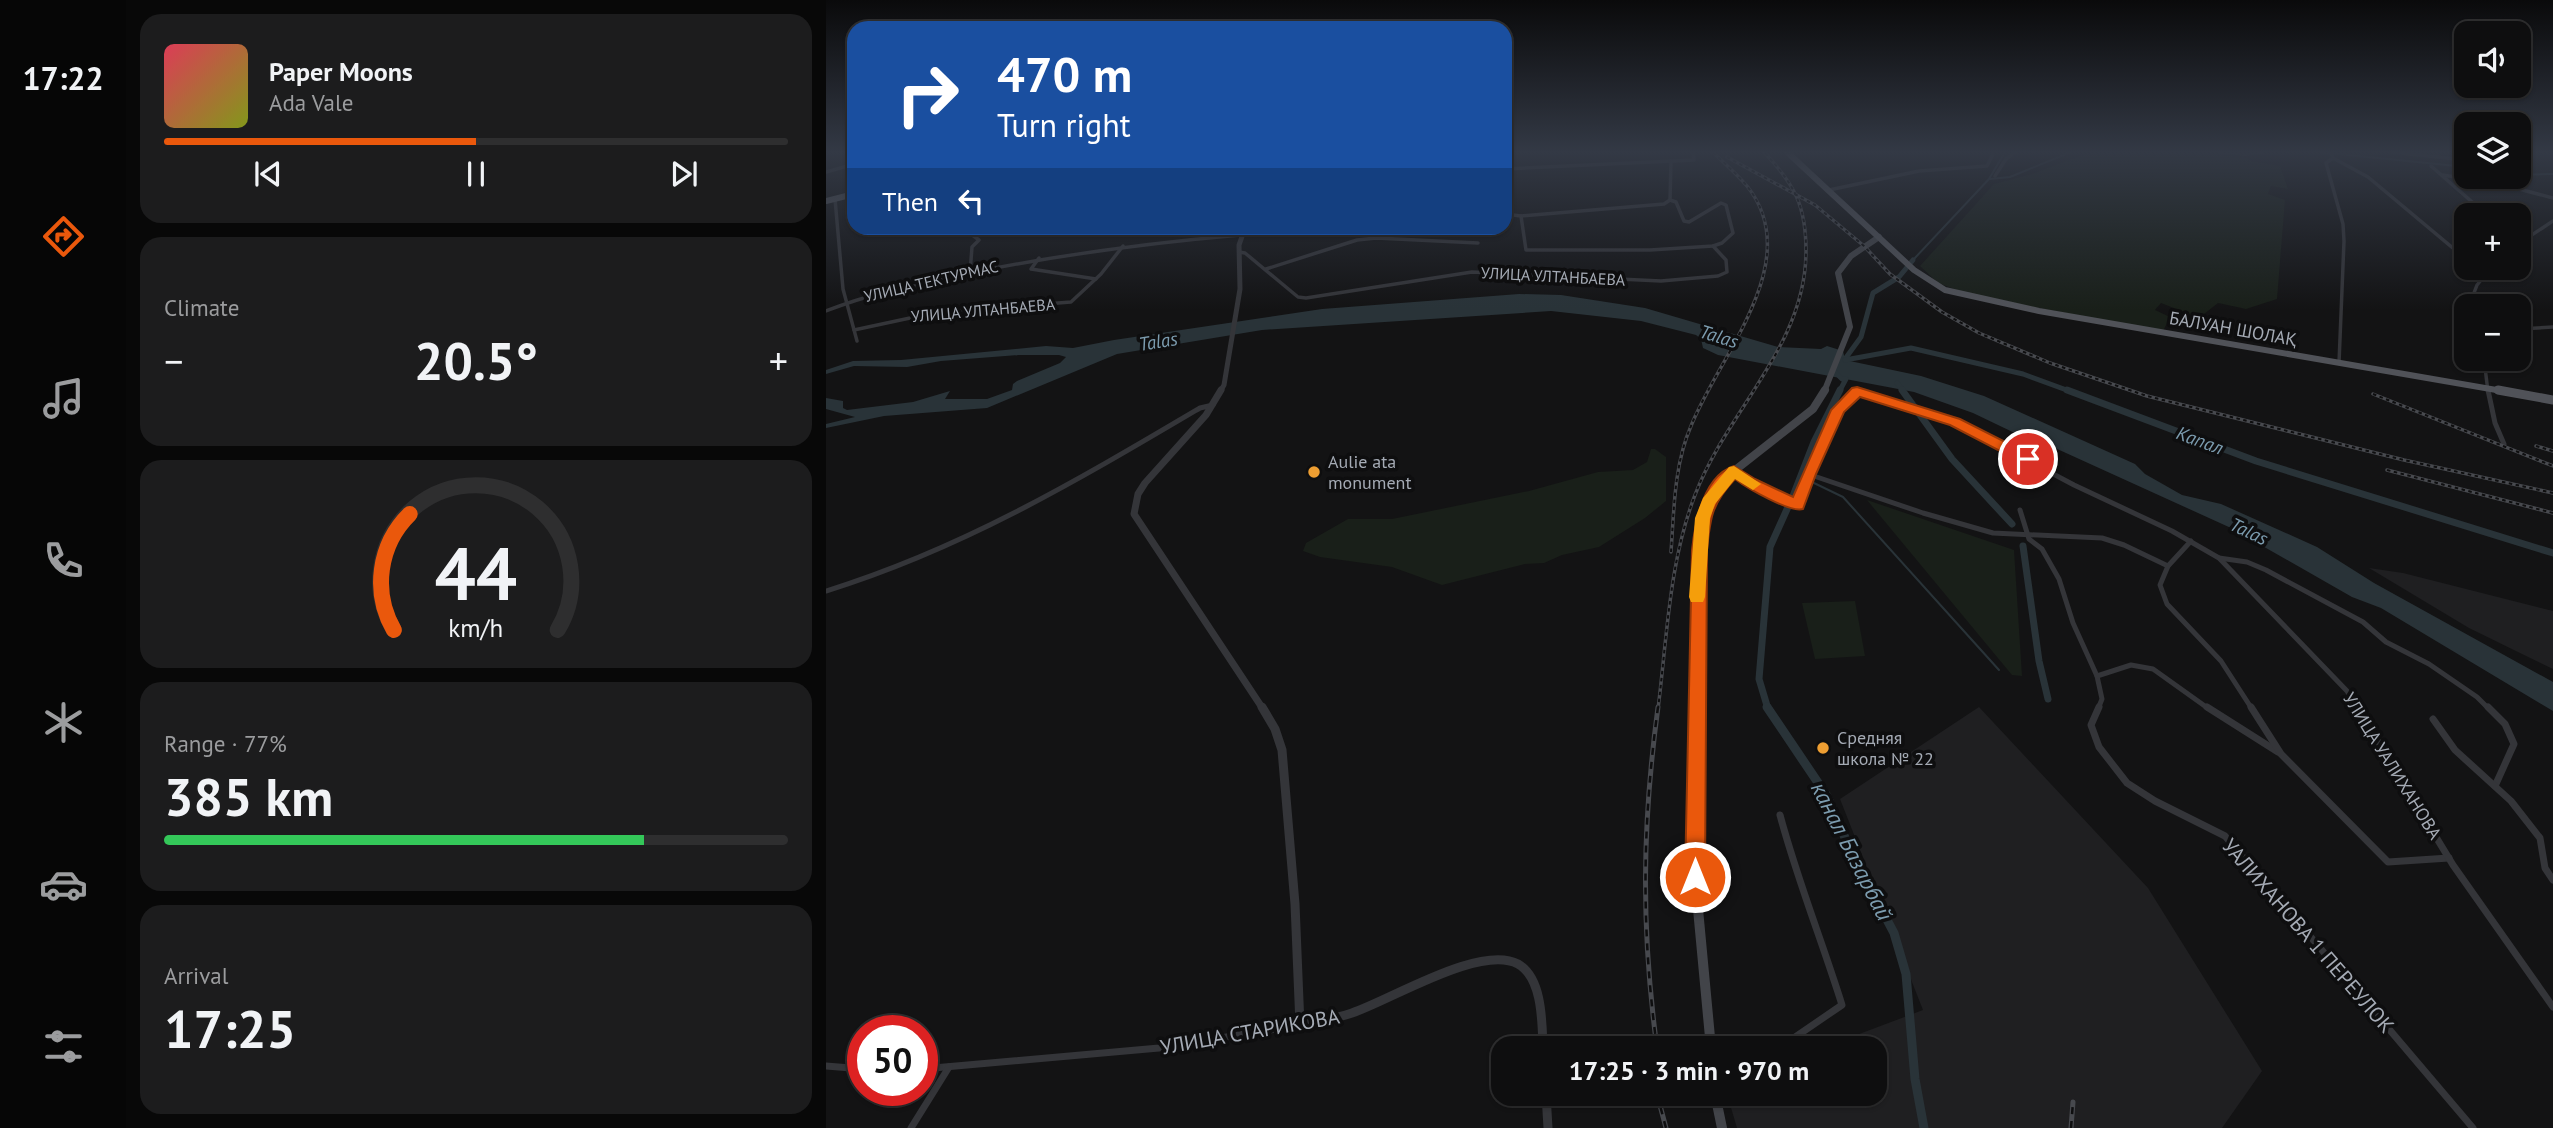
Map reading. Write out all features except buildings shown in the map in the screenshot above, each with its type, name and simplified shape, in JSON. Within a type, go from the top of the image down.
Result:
[{"type":"main road","points":[[1709,1036],[1695,877],[1696,615],[1703,518],[1708,502],[1734,471],[1813,409],[1828,385],[1850,327],[1838,273],[1851,256],[1879,237],[1845,205]]},
{"type":"main road","name":"БАЛУАН ШОЛАҚ","points":[[1879,237],[1913,270],[1945,290],[1972,297],[2039,312],[2553,400]]},
{"type":"main road","points":[[1718,1106],[1722,1128]]},
{"type":"street","points":[[836,205],[846,301],[857,341]]},
{"type":"street","points":[[1512,215],[1656,205]]},
{"type":"street","points":[[1676,205],[1684,222],[1689,222],[1718,205]]},
{"type":"street","points":[[1521,216],[1526,250],[1650,250],[1713,246],[1722,243],[1733,233],[1725,205]]},
{"type":"street","points":[[2338,205],[2344,241],[2339,363]]},
{"type":"street","points":[[2401,205],[2454,249]]},
{"type":"street","points":[[2531,234],[2553,220]]},
{"type":"street","points":[[970,273],[972,247],[979,240],[975,236],[979,235]]},
{"type":"street","name":"УЛИЦА ТЕКТУРМАС","points":[[826,311],[846,301],[1039,258],[1217,235]]},
{"type":"street","points":[[1242,235],[1238,252],[1241,273],[1237,312],[1224,385],[1213,405],[1145,483],[1134,504],[1134,514],[1262,707],[1275,729],[1282,750],[1295,904],[1300,1025]]},
{"type":"street","points":[[1266,269],[1366,239],[1478,243]]},
{"type":"street","points":[[1039,258],[1031,269],[1096,279],[1123,246]]},
{"type":"street","name":"УЛИЦА УЛТАНБАЕВА","points":[[1238,252],[1266,269],[1298,297],[1306,298],[1485,271],[1661,281],[1718,276],[1727,271],[1728,265],[1713,246]]},
{"type":"street","name":"УЛИЦА УЛТАНБАЕВА","points":[[854,330],[938,312],[1071,302],[1096,279]]},
{"type":"street","points":[[2531,328],[2553,327]]},
{"type":"street","points":[[2485,371],[2494,424],[2504,444]]},
{"type":"street","points":[[1734,471],[1749,483],[1798,505],[1808,474],[1838,410],[1857,391],[1897,403]]},
{"type":"street","name":"УЛИЦА УАЛИХАНОВА","points":[[1897,403],[1955,422],[2074,485],[2191,541],[2218,558],[2347,691],[2449,858],[2537,988],[2553,1007]]},
{"type":"street","points":[[826,591],[858,582],[964,542],[1200,408],[1213,405]]},
{"type":"street","points":[[1808,474],[1958,522],[2029,539],[2036,535],[2051,534],[2106,539],[2133,547],[2168,566]]},
{"type":"street","name":"УАЛИХАНОВА 1 ПЕРЕУЛОК","points":[[2021,510],[2029,539],[2042,549],[2054,569],[2097,676],[2102,699],[2091,726],[2099,747],[2127,783],[2155,801],[2225,836],[2473,1128]]},
{"type":"street","points":[[2191,541],[2168,566],[2160,585],[2167,604],[2221,661],[2281,754],[2388,862],[2449,858]]},
{"type":"street","points":[[2218,558],[2247,562],[2266,570],[2354,617],[2373,629],[2386,642],[2429,664],[2497,714],[2510,731],[2514,744],[2495,786]]},
{"type":"street","points":[[2097,676],[2131,665],[2153,669],[2225,720],[2281,754]]},
{"type":"street","points":[[2433,719],[2455,750],[2495,786],[2540,838],[2543,844],[2542,866],[2553,880]]},
{"type":"street","points":[[1780,814],[1793,864],[1816,921],[1842,1005],[1797,1036]]},
{"type":"street","name":"УЛИЦА СТАРИКОВА","points":[[938,1068],[1119,1054],[1221,1041],[1354,1013],[1453,969],[1495,958],[1518,964],[1535,986],[1541,1036]]},
{"type":"street","points":[[826,1066],[847,1068]]},
{"type":"street","points":[[911,1128],[949,1067]]},
{"type":"street","points":[[1547,1106],[1548,1128]]},
{"type":"shaded area","points":[[1975,205],[2285,205],[2277,299],[2246,309],[2218,303],[2199,318],[2161,303],[2155,310],[2170,317],[2163,331],[1973,296],[1938,283],[1920,266]]},
{"type":"shaded area","points":[[1651,449],[1666,457],[1666,501],[1645,518],[1599,547],[1562,555],[1544,563],[1525,564],[1442,585],[1392,567],[1320,557],[1303,551],[1306,543],[1348,519],[1392,519],[1529,491],[1598,472],[1633,470],[1647,462]]},
{"type":"shaded area","points":[[1867,500],[2014,550],[2022,676],[2012,675]]},
{"type":"shaded area","points":[[2369,568],[2403,573],[2553,611],[2553,669],[2469,628]]},
{"type":"shaded area","points":[[1855,601],[1865,656],[1815,659],[1802,603]]},
{"type":"shaded area","points":[[1979,707],[2148,888],[2262,1071],[2222,1128],[1737,1128],[1731,1106],[1887,1106],[1887,1036],[1854,1036],[1923,1010],[1840,799]]},
{"type":"water","name":"Talas","points":[[1519,294],[1561,295],[1645,308],[1778,347],[1821,349],[1827,346],[1843,351],[1845,360],[1921,376],[1984,396],[2135,464],[2145,474],[2182,495],[2221,504],[2317,547],[2374,583],[2553,682],[2553,711],[2381,608],[2352,597],[2231,528],[2055,448],[2042,446],[1973,413],[1914,392],[1718,355],[1703,348],[1701,339],[1696,335],[1641,321],[1551,311],[1262,330],[1117,354],[987,408],[884,416],[826,428],[826,424],[855,417],[826,409],[826,398],[843,401],[843,408],[847,410],[913,402],[950,391],[945,399],[987,399],[1012,390],[1017,381],[1060,363],[1066,357],[1019,355],[941,361],[907,367],[854,366],[826,374],[826,370],[853,361],[901,360],[1046,346],[1073,348],[1322,309]]},
{"type":"waterway","points":[[1913,260],[1965,205]]},
{"type":"waterway","points":[[1845,359],[1861,337],[1873,293],[1899,277],[1913,260]]},
{"type":"waterway","name":"Капал","points":[[1845,360],[1911,348],[2023,374],[2072,392]]},
{"type":"waterway","name":"канал Базарбай","points":[[1835,372],[1842,379],[1846,379],[1839,392]]},
{"type":"waterway","points":[[1897,383],[1904,392]]},
{"type":"waterway","points":[[1902,390],[1952,459],[2012,524]]},
{"type":"waterway","name":"Капал","points":[[2067,390],[2256,461],[2553,553]]},
{"type":"waterway","name":"канал Базарбай","points":[[1793,496],[1814,442],[1839,392]]},
{"type":"waterway","points":[[1814,483],[1843,497],[1999,670]]},
{"type":"waterway","name":"канал Базарбай","points":[[1768,708],[1759,679],[1770,547],[1788,507]]},
{"type":"waterway","points":[[2023,546],[2039,661],[2048,699]]},
{"type":"waterway","name":"канал Базарбай","points":[[1768,708],[1827,796],[1852,854],[1894,933],[1906,974],[1915,1079],[1924,1128]]},
{"type":"railway","points":[[1671,552],[1676,488],[1685,441],[1704,398],[1752,308],[1763,276],[1768,245],[1763,215],[1757,205]]},
{"type":"railway","points":[[1658,709],[1674,573],[1686,521],[1709,464],[1779,348],[1803,285],[1806,251],[1804,221],[1800,205]]},
{"type":"railway","points":[[1814,205],[1864,246],[1890,274],[1942,312],[1979,333],[2050,363],[2147,396],[2404,460],[2553,493]]},
{"type":"railway","points":[[2373,394],[2553,466]]},
{"type":"railway","points":[[2536,446],[2553,451]]},
{"type":"railway","points":[[2387,470],[2553,513]]},
{"type":"railway","points":[[1656,1036],[1648,961],[1646,836],[1658,707]]},
{"type":"railway","points":[[2071,1128],[2073,1102]]},
{"type":"railway","points":[[1660,1106],[1666,1128]]},
{"type":"slow traffic","points":[[1697,597],[1699,550],[1708,502],[1734,471],[1753,484]]},
{"type":"place","name":"Aulie ata monument","points":[[1314,472]]},
{"type":"place","name":"Средняя школа № 22","points":[[1823,748]]},
{"type":"route","points":[[1695,877],[1698,706],[1696,615],[1699,550],[1708,502],[1719,487],[1734,471],[1749,483],[1798,505],[1808,474],[1838,410],[1857,391],[1955,422],[2028,459]]}]
